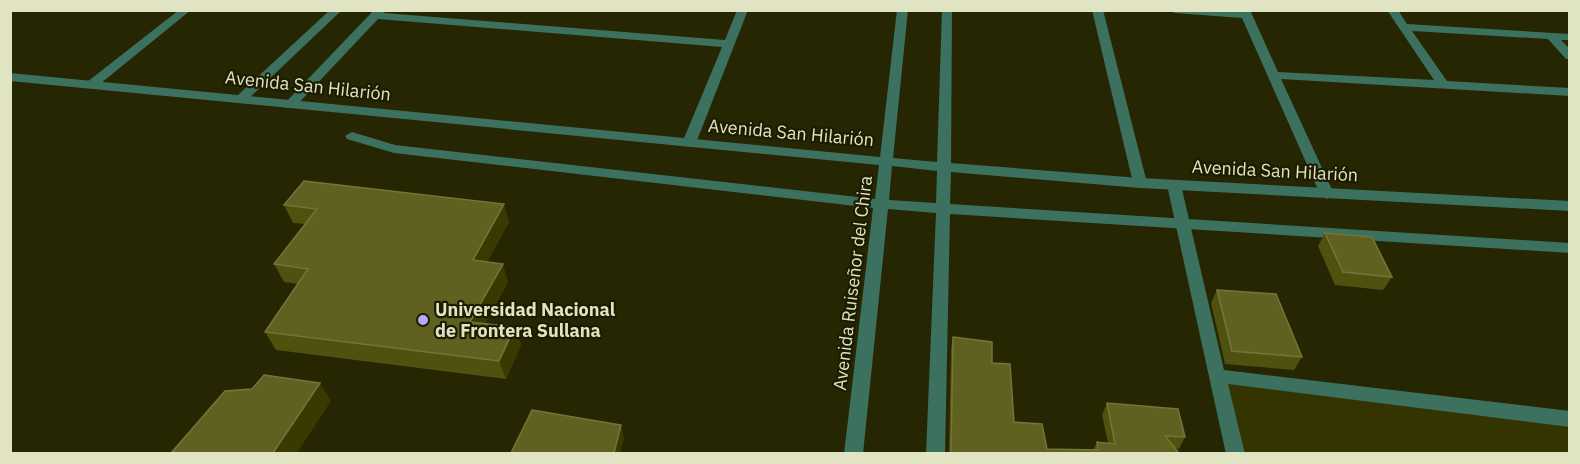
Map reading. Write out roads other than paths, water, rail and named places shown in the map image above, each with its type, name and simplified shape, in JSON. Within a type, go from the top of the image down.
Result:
[{"type":"street","points":[[91,85],[186,10]]},
{"type":"street","points":[[242,98],[337,10]]},
{"type":"street","points":[[689,143],[743,10]]},
{"type":"street","name":"Avenida Ruiseñor del Chira","points":[[853,453],[879,204],[887,162],[903,10]]},
{"type":"street","points":[[935,453],[944,208],[946,10]]},
{"type":"street","points":[[1097,10],[1140,183]]},
{"type":"street","points":[[1175,10],[1245,13],[1327,194]]},
{"type":"street","points":[[1392,10],[1443,85]]},
{"type":"street","points":[[290,105],[378,13],[729,44]]},
{"type":"street","points":[[1404,27],[1569,37]]},
{"type":"street","points":[[1551,36],[1569,56]]},
{"type":"street","points":[[1274,75],[1569,92]]},
{"type":"street","name":"Avenida San Hilarión","points":[[10,77],[944,167],[1140,183],[1569,206]]},
{"type":"street","points":[[352,136],[394,149],[879,204],[1569,248]]},
{"type":"street","points":[[1174,185],[1216,376],[1236,453]]},
{"type":"street","points":[[1216,376],[1569,419]]},
{"type":"place","name":"Universidad Nacional de Frontera Sullana","points":[[423,320]]}]
